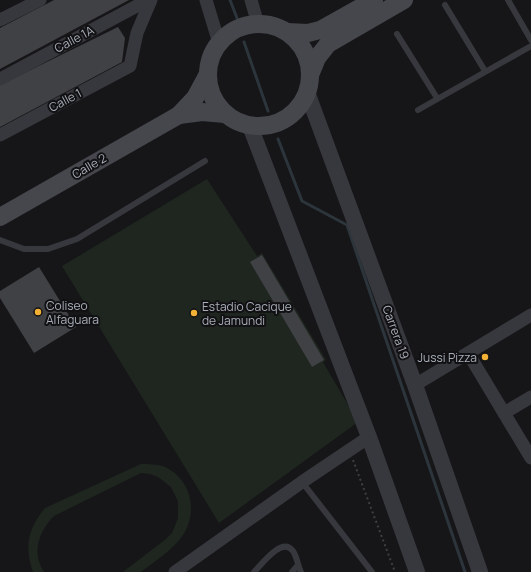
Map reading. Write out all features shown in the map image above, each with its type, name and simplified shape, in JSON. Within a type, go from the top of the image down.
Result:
[{"type":"main road","points":[[287,32],[308,32],[320,30],[374,0]]},
{"type":"main road","points":[[310,75],[309,61],[296,40],[287,32],[276,26],[258,24],[241,27],[225,36],[212,55],[208,68],[212,97],[225,114],[240,123],[250,126],[258,127],[272,125],[285,119],[301,105],[307,92],[310,75],[317,58],[328,44],[404,0]]},
{"type":"main road","name":"Calle 2","points":[[0,217],[179,115],[195,98],[208,74]]},
{"type":"main road","name":"Calle 2","points":[[179,115],[202,112],[225,114]]},
{"type":"street","points":[[0,20],[40,0]]},
{"type":"street","name":"Calle 1A","points":[[0,79],[148,0]]},
{"type":"street","name":"Calle 1","points":[[0,135],[130,66],[137,33],[151,0]]},
{"type":"street","points":[[206,0],[219,43]]},
{"type":"street","points":[[250,0],[258,24]]},
{"type":"street","name":"Carrera 19","points":[[307,92],[415,385],[480,572]]},
{"type":"street","points":[[250,126],[369,437],[417,572]]},
{"type":"street","points":[[415,385],[531,315]]},
{"type":"street","points":[[468,353],[531,458]]},
{"type":"street","points":[[504,413],[531,397]]},
{"type":"street","points":[[175,572],[302,482],[369,437]]},
{"type":"lane","points":[[508,0],[531,40]]},
{"type":"lane","points":[[445,5],[485,71]]},
{"type":"lane","points":[[397,34],[437,98]]},
{"type":"lane","points":[[418,110],[531,46]]},
{"type":"lane","points":[[0,240],[24,249],[48,249],[77,239],[205,161]]},
{"type":"lane","points":[[302,482],[372,572]]},
{"type":"lane","points":[[254,572],[274,551],[282,547],[288,547],[293,552],[301,572]]},
{"type":"lane","points":[[292,572],[298,565]]},
{"type":"path","points":[[350,450],[395,572]]},
{"type":"shaded area","name":"Estadio Cacique de Jamundi","points":[[207,179],[257,256],[262,253],[326,360],[323,362],[358,422],[219,523],[62,266]]},
{"type":"shaded area","points":[[141,464],[165,467],[174,473],[187,488],[190,497],[191,507],[188,526],[179,540],[164,555],[141,572],[123,572],[166,539],[172,533],[178,518],[178,501],[171,487],[158,477],[141,473],[54,516],[44,528],[38,542],[38,557],[44,572],[33,572],[30,563],[28,546],[29,538],[35,523],[45,508]]},
{"type":"building","points":[[54,0],[129,0],[0,69],[0,28]]},
{"type":"building","points":[[118,27],[125,38],[122,62],[0,127],[0,85]]},
{"type":"building","points":[[262,255],[324,360],[312,367],[250,262]]},
{"type":"building","name":"Coliseo Alfaguara","points":[[39,267],[76,327],[34,353],[0,298],[0,291]]},
{"type":"waterway","points":[[230,0],[237,18]]},
{"type":"waterway","points":[[244,42],[268,111]]},
{"type":"waterway","points":[[278,139],[302,201],[347,225],[465,572]]},
{"type":"place","name":"Coliseo Alfaguara","points":[[38,312]]},
{"type":"place","name":"Estadio Cacique de Jamundi","points":[[194,313]]},
{"type":"place","name":"Jussi Pizza","points":[[485,357]]}]
